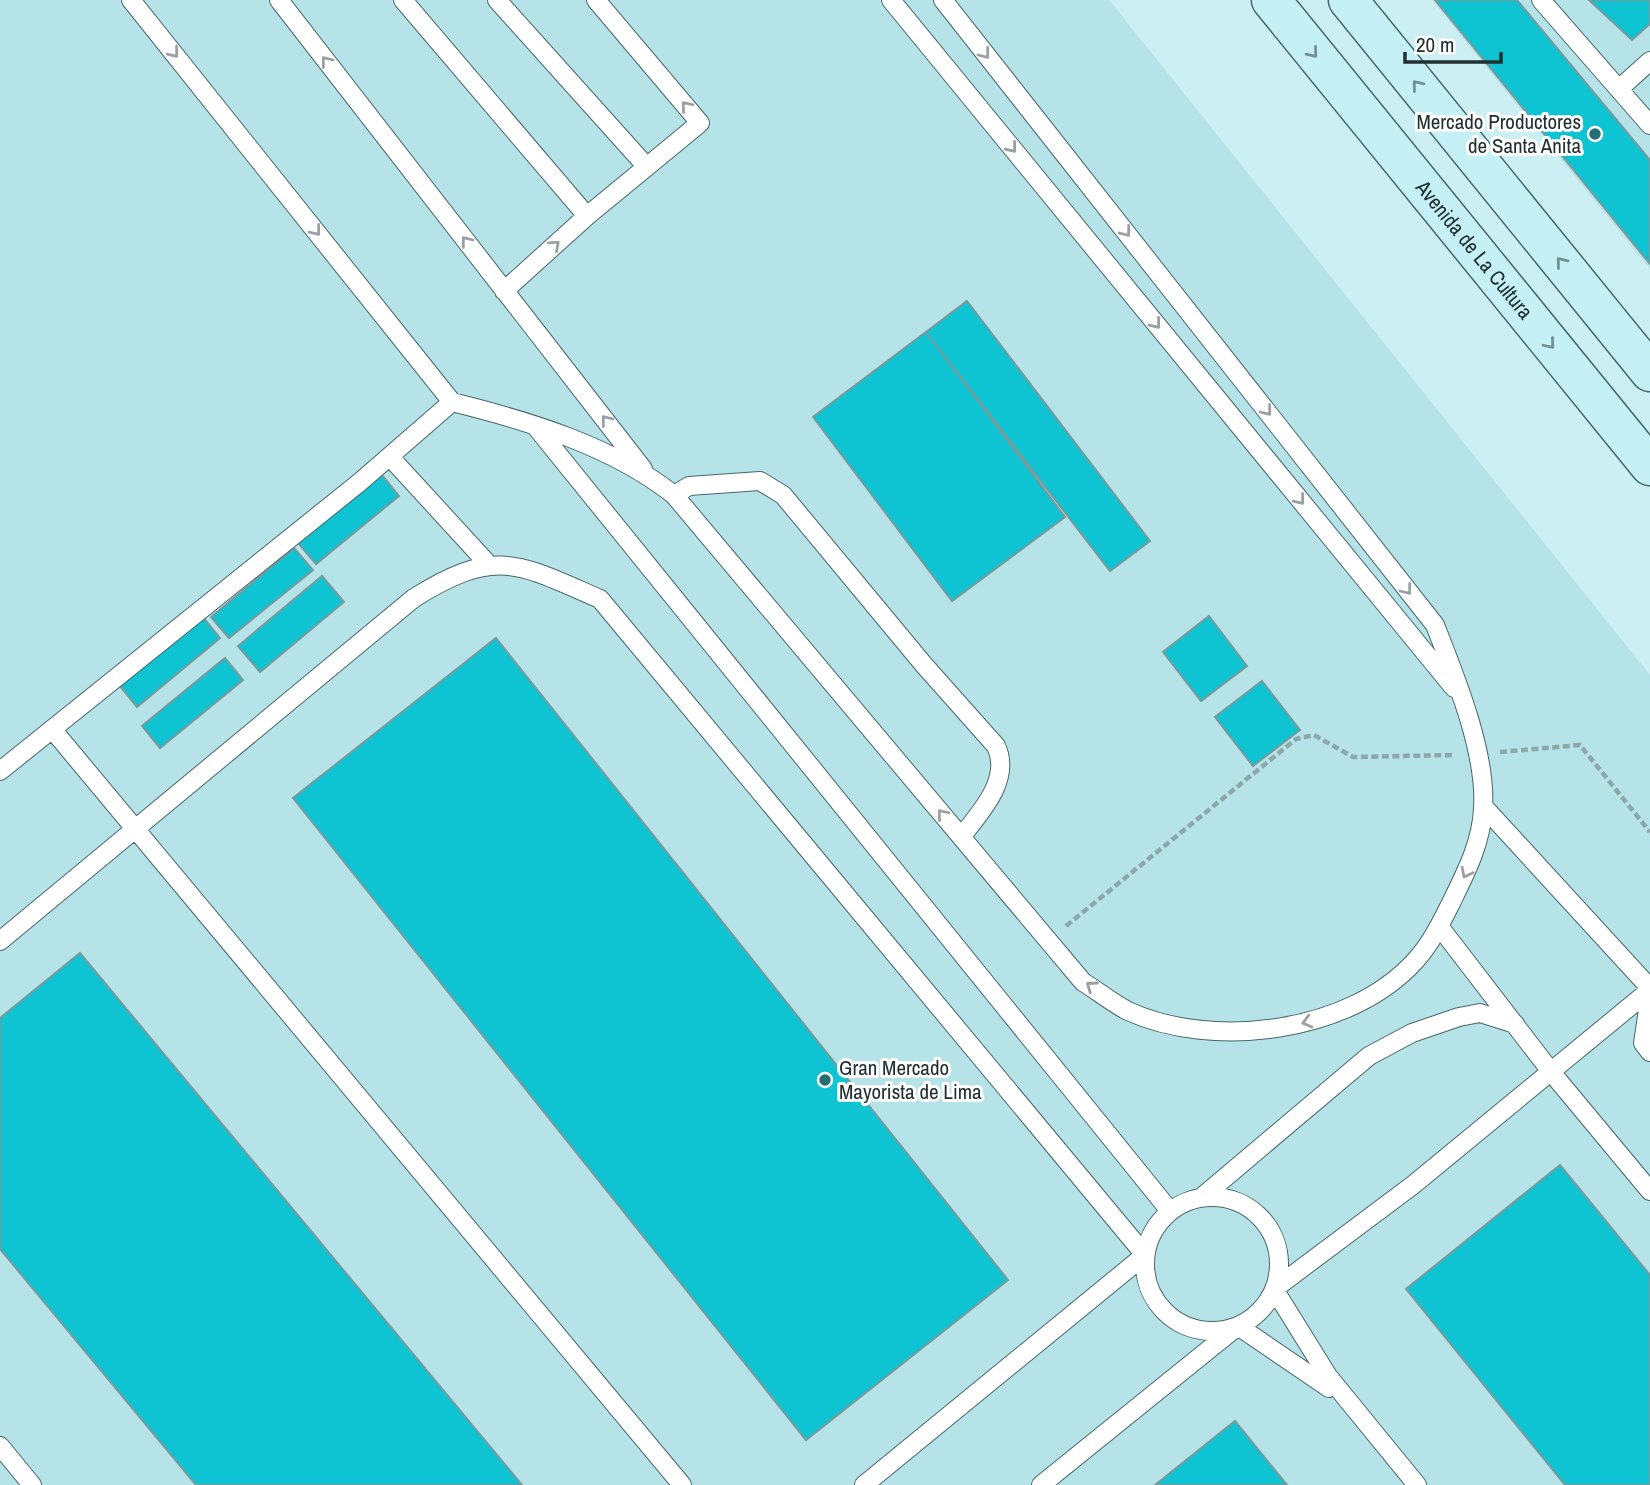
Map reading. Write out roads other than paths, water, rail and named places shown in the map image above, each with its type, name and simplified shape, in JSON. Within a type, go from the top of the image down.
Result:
[{"type":"main road","name":"Avenida de La Cultura","points":[[1271,0],[1650,466]]},
{"type":"main road","points":[[1348,0],[1650,372]]},
{"type":"lane","points":[[131,0],[452,402],[536,427],[605,453],[648,474]]},
{"type":"lane","points":[[279,0],[648,474],[674,495],[1083,982],[1128,1010],[1184,1027],[1221,1031],[1279,1029],[1329,1015],[1381,991],[1415,961],[1439,926],[1475,855],[1484,807],[1465,701],[1435,625],[943,0]]},
{"type":"lane","points":[[403,0],[587,216]]},
{"type":"lane","points":[[497,0],[646,166]]},
{"type":"lane","points":[[504,291],[587,216],[700,123],[596,0]]},
{"type":"lane","points":[[891,0],[1465,701]]},
{"type":"lane","points":[[1541,0],[1650,125]]},
{"type":"lane","points":[[1620,88],[1650,61]]},
{"type":"lane","points":[[0,771],[390,457],[452,402]]},
{"type":"lane","points":[[536,427],[1170,1211]]},
{"type":"lane","points":[[390,457],[489,565]]},
{"type":"lane","points":[[674,495],[689,486],[760,481],[783,495],[916,655],[996,746],[1001,755],[991,799],[961,836]]},
{"type":"lane","points":[[0,941],[414,598],[452,574],[489,565],[526,567],[600,599],[1144,1255],[1149,1290],[1171,1318],[1203,1331],[1238,1326],[1295,1362],[1348,1403]]},
{"type":"lane","points":[[52,729],[682,1485]]},
{"type":"lane","points":[[1274,1289],[1413,1185],[1552,1073],[1650,989],[1484,807]]},
{"type":"lane","points":[[1439,926],[1552,1073],[1650,1191]]},
{"type":"lane","points":[[1650,996],[1643,1043],[1650,1052]]},
{"type":"lane","points":[[864,1485],[1144,1255],[1158,1223],[1170,1211],[1202,1197],[1369,1056],[1412,1033],[1459,1017],[1480,1013],[1515,1024]]},
{"type":"lane","points":[[1041,1485],[1260,1311],[1274,1289],[1279,1274],[1276,1243],[1260,1216],[1234,1200],[1202,1197]]},
{"type":"lane","points":[[1274,1289],[1308,1348],[1348,1403],[1417,1485]]},
{"type":"lane","points":[[0,1446],[32,1485]]},
{"type":"place","name":"Mercado Productores de Santa Anita","points":[[1595,134]]},
{"type":"place","name":"Gran Mercado Mayorista de Lima","points":[[825,1080]]}]
